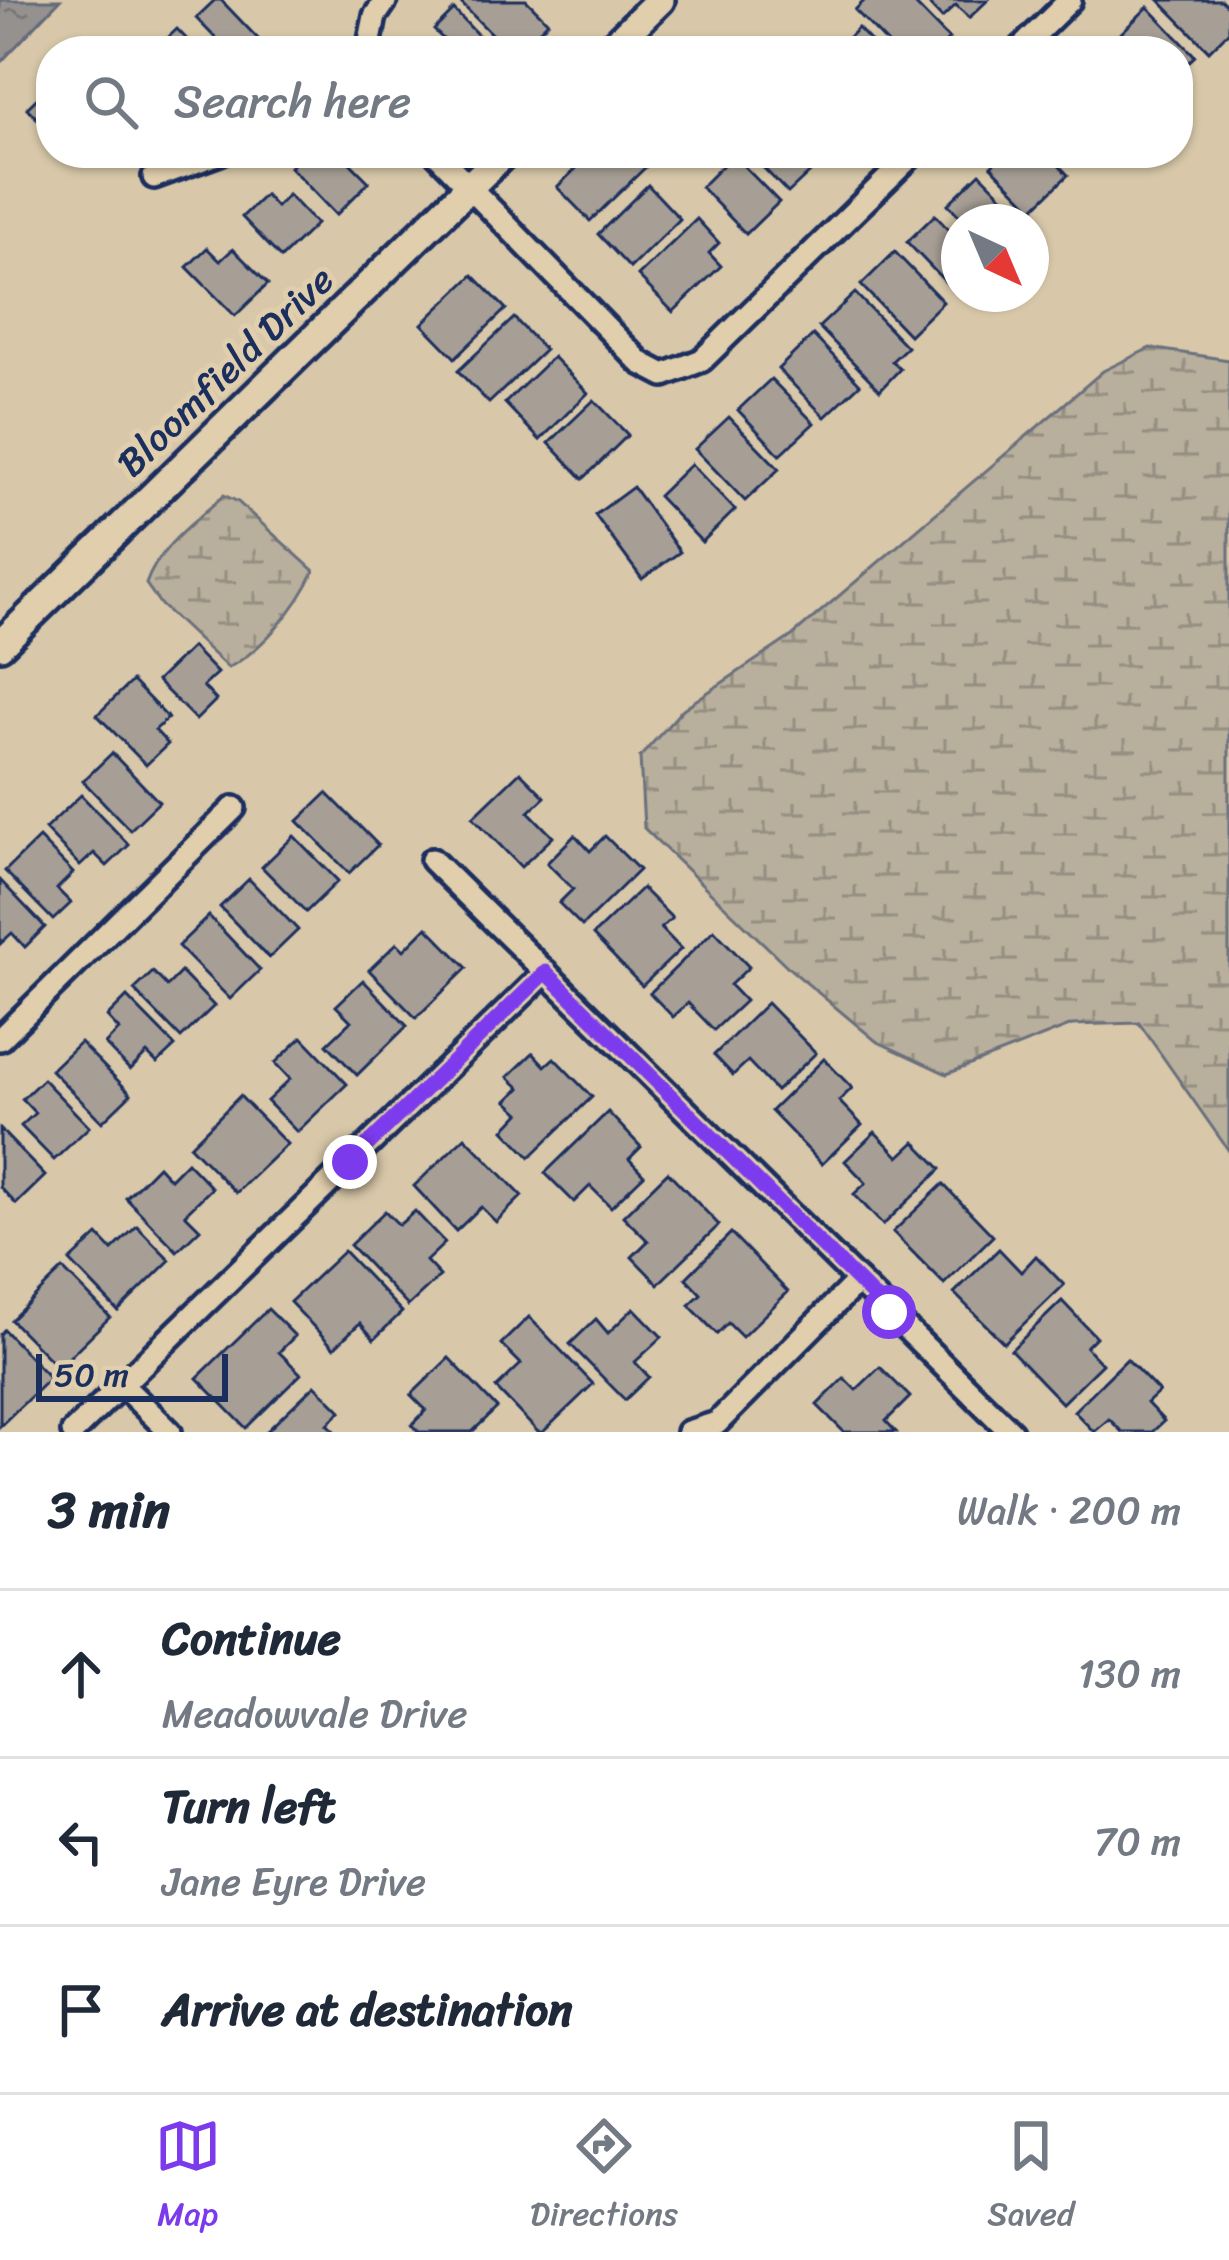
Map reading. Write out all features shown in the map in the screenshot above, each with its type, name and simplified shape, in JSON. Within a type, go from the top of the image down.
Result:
[{"type":"street","points":[[371,36],[375,16],[386,0]]},
{"type":"street","points":[[623,36],[660,0]]},
{"type":"street","points":[[1033,36],[1070,0]]},
{"type":"street","points":[[154,177],[179,168]]},
{"type":"street","points":[[450,168],[641,363],[664,375],[702,360],[899,168]]},
{"type":"street","name":"Bloomfield Drive","points":[[0,645],[489,168]]},
{"type":"street","points":[[0,1039],[234,808]]},
{"type":"street","points":[[432,860],[1011,1432]]},
{"type":"street","points":[[73,1432],[546,972]]},
{"type":"street","points":[[688,1432],[717,1423],[858,1281]]},
{"type":"street","points":[[122,1384],[170,1432]]},
{"type":"green space","points":[[1150,348],[1229,360],[1229,1151],[1139,1023],[1072,1025],[947,1074],[876,1041],[791,970],[644,828],[640,757],[683,709],[792,636],[1103,371]]},
{"type":"green space","points":[[224,495],[238,502],[314,571],[278,626],[228,668],[161,605],[146,584],[169,546]]},
{"type":"water","points":[[0,0],[60,0],[0,63]]},
{"type":"building","points":[[221,0],[255,36],[213,36],[196,18]]},
{"type":"building","points":[[458,0],[526,0],[548,22],[534,36],[493,36]]},
{"type":"building","points":[[865,0],[911,0],[946,36],[880,36],[855,10]]},
{"type":"building","points":[[925,0],[988,0],[969,18],[956,5],[942,18]]},
{"type":"building","points":[[1159,0],[1221,0],[1229,8],[1229,31],[1209,51]]},
{"type":"building","points":[[1148,7],[1176,36],[1118,36]]},
{"type":"building","points":[[454,10],[479,36],[440,36],[434,30]]},
{"type":"building","points":[[291,168],[355,168],[369,182],[336,215]]},
{"type":"building","points":[[577,168],[645,168],[590,221],[557,187]]},
{"type":"building","points":[[720,168],[746,168],[779,202],[746,234],[701,187]]},
{"type":"building","points":[[764,168],[815,168],[788,193]]},
{"type":"building","points":[[993,168],[1061,168],[1068,175],[1038,204],[1028,204]]},
{"type":"building","points":[[980,173],[1010,204],[948,204]]},
{"type":"building","points":[[648,185],[680,219],[630,268],[598,234]]},
{"type":"building","points":[[265,195],[276,207],[288,195],[316,224],[281,258],[242,217]]},
{"type":"building","points":[[935,215],[941,222],[941,277],[907,242]]},
{"type":"building","points":[[697,219],[719,243],[709,253],[721,266],[673,312],[638,276]]},
{"type":"building","points":[[207,248],[220,261],[233,249],[268,284],[235,316],[187,267]]},
{"type":"building","points":[[895,252],[941,304],[909,335],[861,285]]},
{"type":"building","points":[[473,275],[506,309],[455,358],[422,324]]},
{"type":"building","points":[[855,293],[907,347],[892,361],[900,369],[880,390],[819,327]]},
{"type":"building","points":[[514,318],[545,350],[489,403],[458,371]]},
{"type":"building","points":[[813,335],[860,384],[825,417],[778,369]]},
{"type":"building","points":[[553,357],[588,393],[540,440],[505,403]]},
{"type":"building","points":[[771,379],[814,423],[780,455],[738,410]]},
{"type":"building","points":[[594,400],[628,435],[583,479],[549,443]]},
{"type":"building","points":[[729,417],[779,469],[745,501],[695,449]]},
{"type":"building","points":[[691,464],[735,510],[702,542],[658,496]]},
{"type":"building","points":[[633,487],[680,552],[642,579],[595,515]]},
{"type":"building","points":[[192,647],[217,673],[203,686],[216,700],[196,720],[157,681]]},
{"type":"building","points":[[132,681],[168,718],[155,730],[168,744],[146,765],[97,715]]},
{"type":"building","points":[[112,753],[159,802],[130,830],[83,781]]},
{"type":"building","points":[[520,772],[545,797],[529,812],[553,837],[521,867],[473,817]]},
{"type":"building","points":[[327,793],[378,845],[349,873],[298,821]]},
{"type":"building","points":[[81,795],[129,845],[107,866],[94,853],[80,866],[45,829]]},
{"type":"building","points":[[575,835],[590,851],[605,836],[639,870],[582,926],[559,903],[573,889],[547,863]]},
{"type":"building","points":[[294,836],[338,881],[306,912],[262,867]]},
{"type":"building","points":[[39,838],[73,873],[57,889],[71,903],[53,920],[5,871]]},
{"type":"building","points":[[249,879],[298,930],[269,958],[220,907]]},
{"type":"building","points":[[0,880],[45,927],[25,947],[12,933],[0,944]]},
{"type":"building","points":[[642,888],[672,918],[661,928],[681,949],[642,986],[593,935]]},
{"type":"building","points":[[209,916],[260,970],[230,999],[178,946]]},
{"type":"building","points":[[427,927],[467,968],[416,1018],[369,970],[397,943],[404,950]]},
{"type":"building","points":[[714,930],[749,967],[730,985],[745,1001],[714,1030],[688,1003],[673,1017],[650,993]]},
{"type":"building","points":[[153,972],[167,986],[181,972],[214,1006],[181,1038],[134,990]]},
{"type":"building","points":[[363,980],[407,1026],[357,1075],[327,1044],[351,1021],[336,1006]]},
{"type":"building","points":[[127,997],[175,1046],[157,1063],[147,1053],[130,1070],[105,1044],[119,1030],[107,1017]]},
{"type":"building","points":[[767,1003],[816,1053],[776,1091],[748,1061],[733,1075],[714,1055]]},
{"type":"building","points":[[302,1037],[347,1084],[297,1132],[267,1101],[290,1079],[275,1063]]},
{"type":"building","points":[[80,1042],[131,1094],[102,1122],[51,1070]]},
{"type":"building","points":[[533,1053],[545,1066],[554,1058],[592,1097],[530,1157],[504,1130],[520,1113],[507,1101],[520,1088],[508,1077]]},
{"type":"building","points":[[824,1059],[852,1088],[839,1101],[862,1125],[822,1164],[771,1111]]},
{"type":"building","points":[[43,1079],[89,1127],[54,1160],[21,1126],[35,1113],[22,1099]]},
{"type":"building","points":[[240,1096],[287,1144],[236,1193],[190,1146]]},
{"type":"building","points":[[608,1112],[641,1147],[629,1159],[644,1175],[611,1207],[590,1186],[574,1202],[545,1173]]},
{"type":"building","points":[[0,1129],[45,1176],[16,1204],[0,1187]]},
{"type":"building","points":[[875,1132],[899,1157],[915,1142],[941,1169],[883,1225],[854,1194],[866,1183],[845,1161]]},
{"type":"building","points":[[465,1137],[522,1196],[496,1222],[481,1207],[456,1231],[414,1186]]},
{"type":"building","points":[[187,1162],[212,1188],[185,1214],[200,1229],[177,1251],[126,1198],[158,1166],[170,1179]]},
{"type":"building","points":[[668,1172],[719,1225],[658,1284],[632,1257],[648,1241],[623,1216]]},
{"type":"building","points":[[943,1184],[993,1236],[944,1284],[893,1232]]},
{"type":"building","points":[[385,1211],[399,1225],[415,1211],[445,1243],[426,1261],[440,1276],[408,1306],[350,1245]]},
{"type":"building","points":[[137,1226],[170,1260],[118,1311],[70,1261],[98,1235],[112,1250]]},
{"type":"building","points":[[731,1233],[788,1292],[742,1337],[728,1323],[717,1334],[689,1305],[701,1294],[686,1278]]},
{"type":"building","points":[[999,1249],[1021,1272],[1036,1256],[1064,1285],[1004,1343],[954,1293]]},
{"type":"building","points":[[344,1251],[402,1312],[374,1339],[360,1323],[334,1348],[290,1302]]},
{"type":"building","points":[[63,1269],[110,1317],[58,1368],[11,1320]]},
{"type":"building","points":[[1062,1301],[1096,1337],[1086,1347],[1102,1364],[1062,1403],[1011,1350]]},
{"type":"building","points":[[634,1308],[662,1337],[635,1362],[649,1377],[625,1400],[570,1344],[596,1319],[608,1333]]},
{"type":"building","points":[[268,1309],[295,1336],[279,1352],[301,1374],[246,1428],[197,1378]]},
{"type":"building","points":[[529,1317],[593,1384],[543,1432],[496,1388],[521,1364],[501,1344]]},
{"type":"building","points":[[4,1330],[50,1378],[0,1426],[0,1334]]},
{"type":"building","points":[[449,1358],[497,1408],[472,1432],[419,1432],[412,1425],[426,1410],[411,1395]]},
{"type":"building","points":[[1127,1359],[1159,1392],[1147,1403],[1164,1421],[1152,1432],[1122,1432],[1109,1419],[1094,1432],[1074,1411]]},
{"type":"building","points":[[880,1367],[910,1397],[886,1421],[896,1432],[844,1432],[817,1405],[844,1378],[856,1390]]},
{"type":"building","points":[[315,1385],[341,1411],[328,1424],[336,1432],[266,1432]]},
{"type":"route","points":[[350,1162],[546,972],[889,1312]]}]
